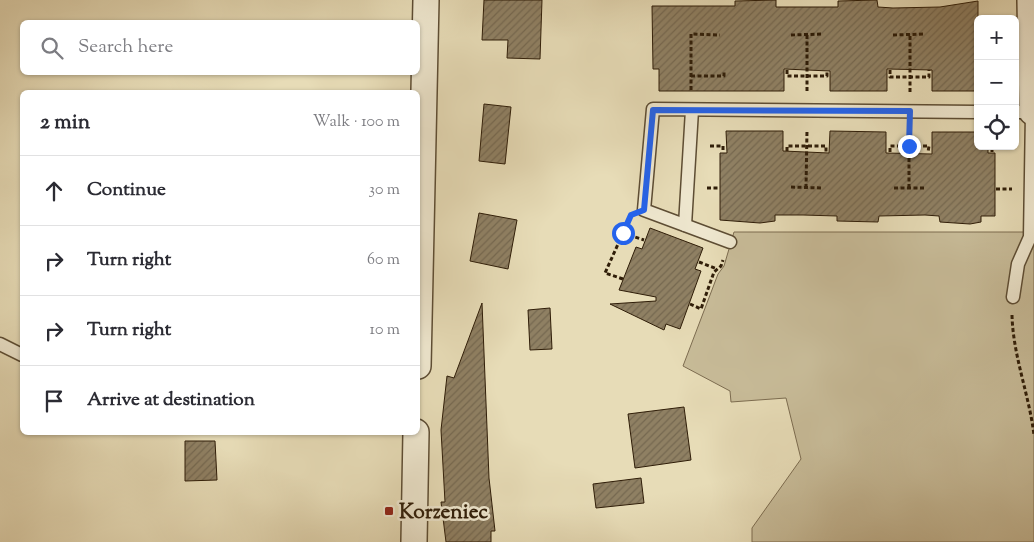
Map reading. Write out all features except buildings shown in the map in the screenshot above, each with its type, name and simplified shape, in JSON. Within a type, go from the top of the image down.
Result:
[{"type":"street","points":[[420,274],[426,0]]},
{"type":"street","points":[[1024,112],[1030,0]]},
{"type":"street","points":[[414,542],[416,435]]},
{"type":"lane","points":[[730,242],[644,210],[653,110],[974,112]]},
{"type":"lane","points":[[685,225],[691,110]]},
{"type":"lane","points":[[1013,297],[1018,264],[1030,237],[1024,112]]},
{"type":"lane","points":[[0,344],[20,354]]},
{"type":"path","points":[[691,110],[691,34],[720,35]]},
{"type":"path","points":[[806,188],[807,34]]},
{"type":"path","points":[[791,35],[823,34]]},
{"type":"path","points":[[893,35],[925,34]]},
{"type":"path","points":[[909,188],[910,35]]},
{"type":"path","points":[[787,70],[787,76],[826,76],[826,70]]},
{"type":"path","points":[[890,70],[890,77],[929,77],[929,70]]},
{"type":"path","points":[[691,76],[724,76],[724,71]]},
{"type":"path","points":[[787,151],[787,146],[826,146],[826,152]]},
{"type":"path","points":[[890,152],[890,146],[928,146],[928,152]]},
{"type":"path","points":[[791,188],[822,188]]},
{"type":"path","points":[[894,188],[924,188]]},
{"type":"path","points":[[622,279],[605,273],[631,215],[644,210]]},
{"type":"path","points":[[623,233],[644,240]]},
{"type":"path","points":[[690,304],[701,309],[714,272],[721,266],[730,242]]},
{"type":"path","points":[[699,262],[717,269]]},
{"type":"path","points":[[1013,297],[1012,329],[1015,349],[1026,388],[1034,435]]},
{"type":"shaded area","points":[[734,232],[1034,232],[1034,542],[752,542],[752,528],[801,459],[786,398],[731,402],[730,391],[683,366],[718,274],[724,266]]},
{"type":"place","name":"Korzeniec","points":[[389,511]]},
{"type":"route","points":[[623,233],[631,215],[644,210],[653,110],[910,111],[909,146]]}]
